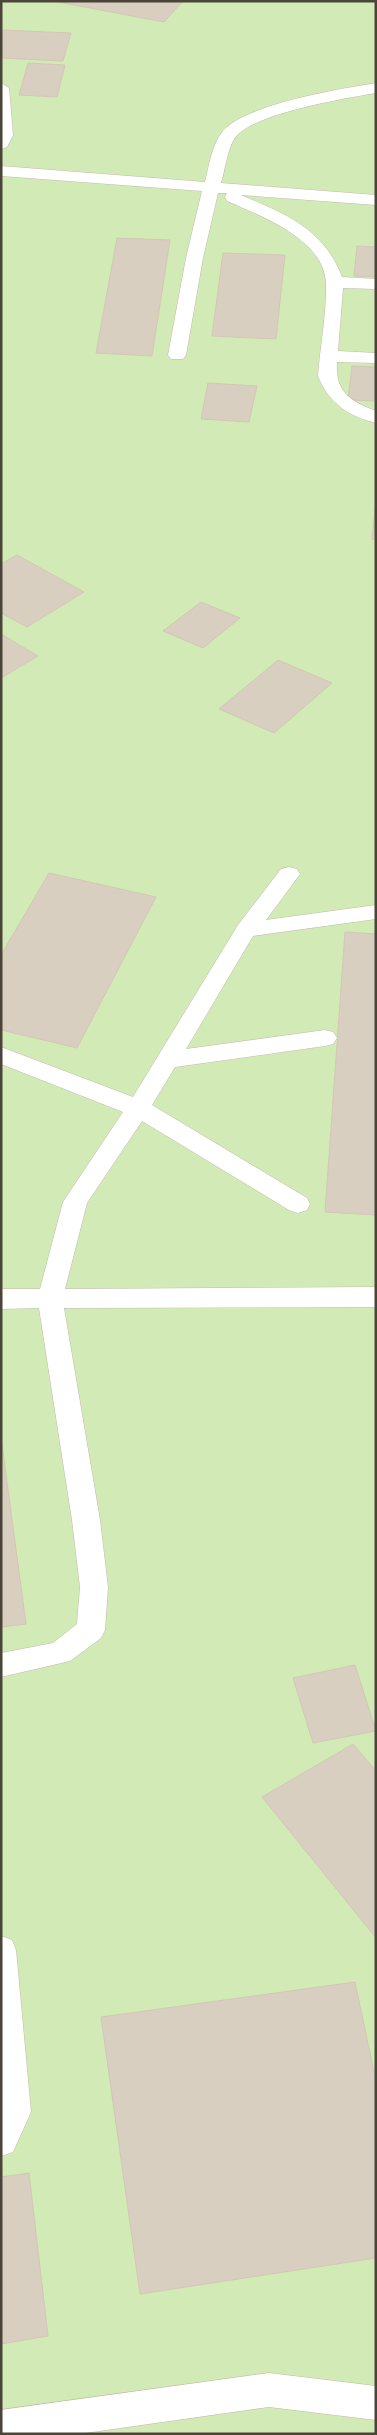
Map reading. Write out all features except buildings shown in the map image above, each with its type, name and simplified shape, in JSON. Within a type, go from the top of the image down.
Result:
[{"type":"lane","points":[[1,88],[5,135],[1,144]]},
{"type":"lane","points":[[177,355],[210,189],[228,134],[237,126],[266,114],[303,103],[376,88]]},
{"type":"lane","points":[[1,171],[210,189],[376,200]]},
{"type":"lane","points":[[210,189],[280,218],[309,238],[326,260],[335,282],[327,376],[339,400],[376,418]]},
{"type":"lane","points":[[335,282],[376,284]]},
{"type":"lane","points":[[329,356],[376,358]]},
{"type":"lane","points":[[1,1664],[60,1654],[91,1630],[94,1587],[86,1520],[50,1299],[75,1202],[138,1108],[246,930],[289,874]]},
{"type":"lane","points":[[246,930],[376,912]]},
{"type":"lane","points":[[167,1060],[325,1038]]},
{"type":"lane","points":[[1,1055],[138,1108],[298,1204]]},
{"type":"lane","points":[[1,1300],[376,1297]]},
{"type":"lane","points":[[1,1950],[15,2112],[1,2141]]},
{"type":"lane","points":[[1,2427],[268,2390],[376,2403]]},
{"type":"green space","points":[[1,1],[376,1],[376,2434],[1,2434]]}]
